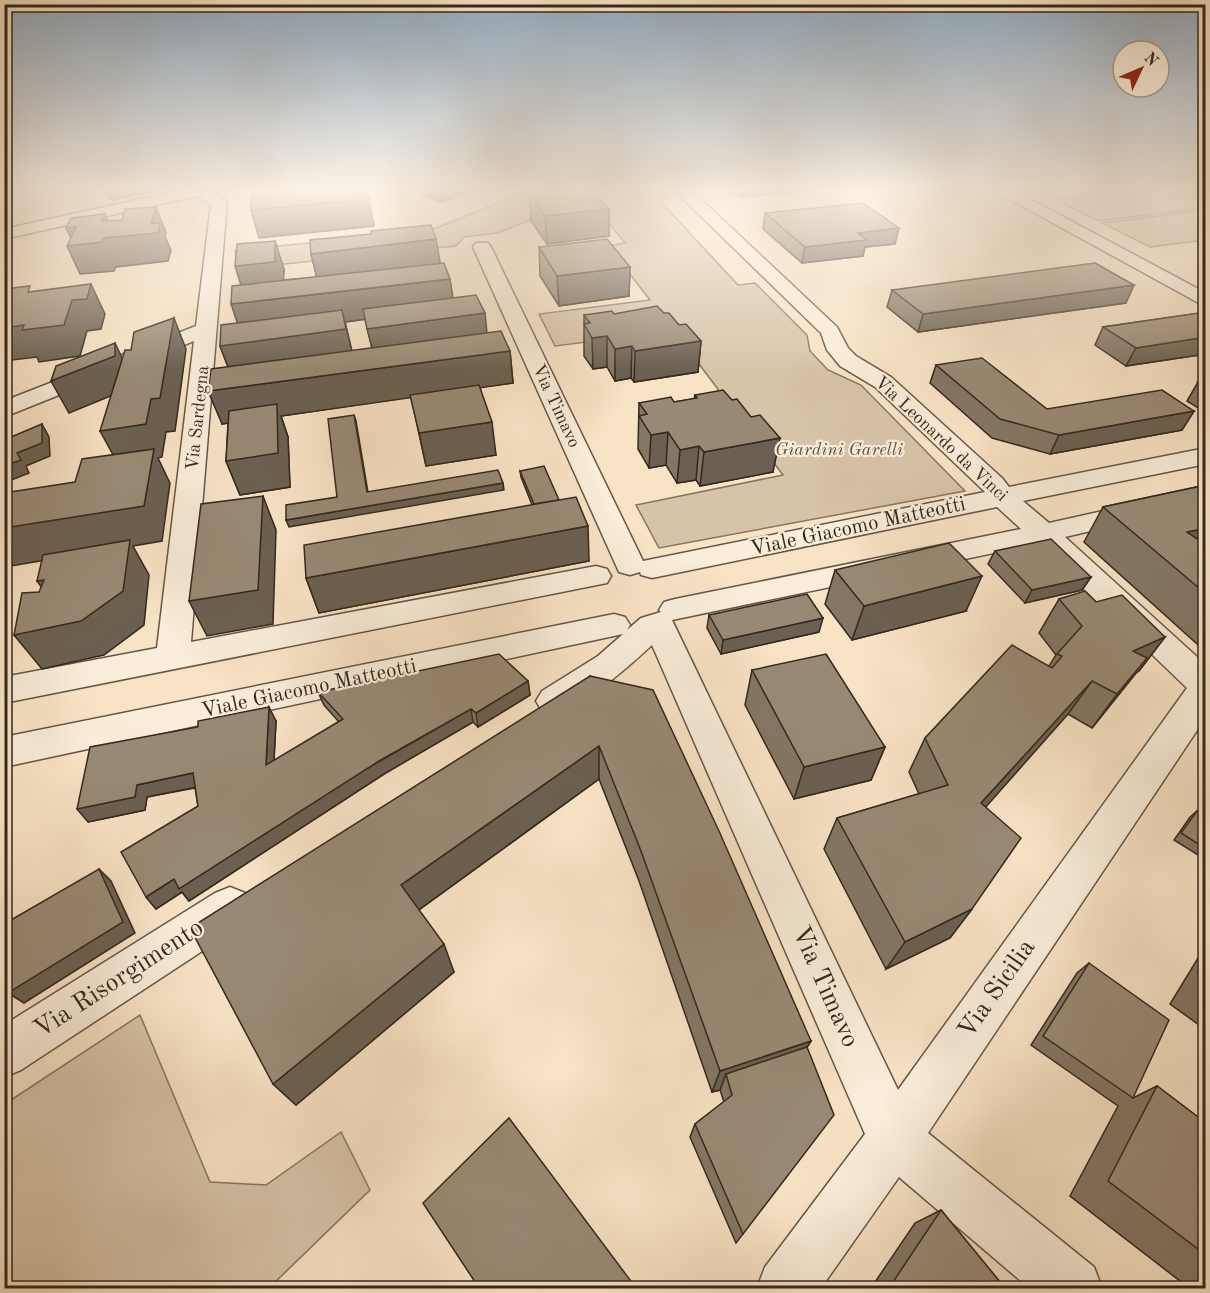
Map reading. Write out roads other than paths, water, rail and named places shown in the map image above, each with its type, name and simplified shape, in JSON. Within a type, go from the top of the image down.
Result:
[{"type":"street","name":"Via Sardegna","points":[[173,657],[214,250]]},
{"type":"street","name":"Via Timavo","points":[[484,250],[641,566]]},
{"type":"street","name":"Via Leonardo da Vinci","points":[[745,250],[830,331],[838,350],[848,361],[871,374],[894,392],[993,484],[1002,497],[1206,687]]},
{"type":"street","points":[[1112,250],[1206,301]]},
{"type":"street","points":[[4,410],[207,329]]},
{"type":"street","name":"Viale Giacomo Matteotti","points":[[4,690],[596,576],[608,569],[641,566],[1206,456]]},
{"type":"street","name":"Viale Giacomo Matteotti","points":[[4,752],[650,621],[1206,496]]},
{"type":"street","points":[[520,723],[610,665],[650,621],[679,599],[674,583],[665,574],[641,566]]},
{"type":"street","points":[[596,576],[589,586],[587,598],[591,609],[600,618],[650,621]]},
{"type":"street","name":"Via Timavo","points":[[650,621],[678,663],[894,1139],[1073,1288]]},
{"type":"street","name":"Via Sicilia","points":[[786,1288],[894,1139],[1206,687]]},
{"type":"street","name":"Via Risorgimento","points":[[4,1053],[257,891]]},
{"type":"park label","name":"Giardini Garelli","points":[[839,450]]}]
